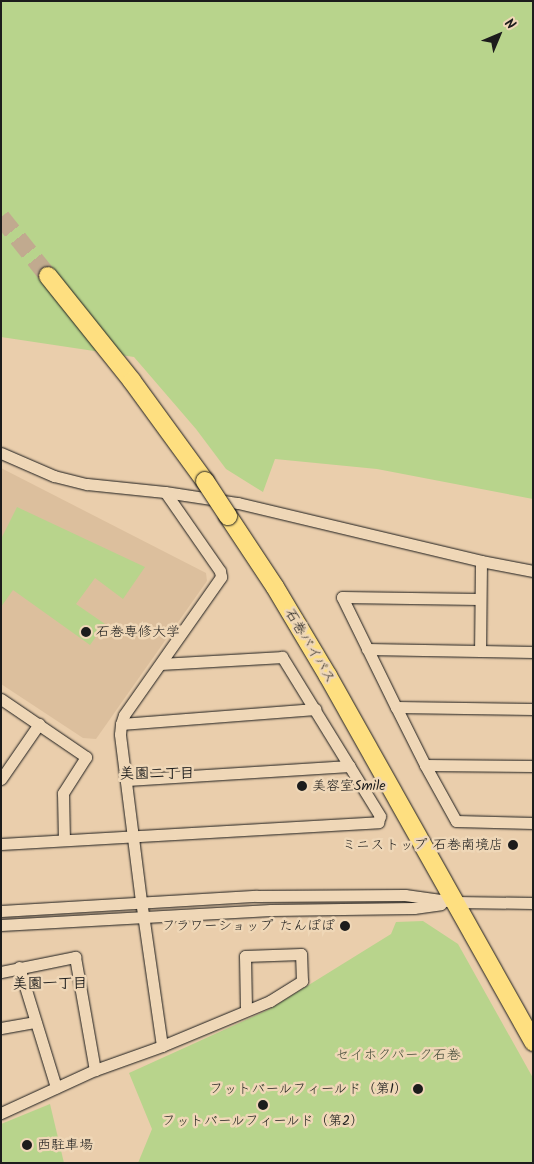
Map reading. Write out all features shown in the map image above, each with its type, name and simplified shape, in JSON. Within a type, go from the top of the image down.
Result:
[{"type":"highway","name":"石巻バイパス","points":[[48,276],[132,381],[228,516],[328,676],[533,1042]]},
{"type":"street","points":[[1,453],[54,476],[87,484],[165,492],[238,504],[481,561],[533,571]]},
{"type":"street","points":[[162,1046],[143,918],[120,734],[121,724],[124,716],[221,577],[220,571],[165,492]]},
{"type":"street","points":[[480,651],[479,599],[481,561]]},
{"type":"street","points":[[479,599],[342,597],[425,765],[456,821],[533,823]]},
{"type":"street","points":[[367,649],[533,652]]},
{"type":"street","points":[[1,844],[64,839],[134,838],[378,822],[380,816],[282,657],[161,664]]},
{"type":"street","points":[[1,699],[86,756],[63,793],[64,839]]},
{"type":"street","points":[[396,707],[533,709]]},
{"type":"street","points":[[121,724],[315,709]]},
{"type":"street","points":[[3,772],[39,724]]},
{"type":"street","points":[[425,765],[533,766]]},
{"type":"street","points":[[127,780],[350,766]]},
{"type":"street","points":[[1,911],[141,901],[257,896],[405,895],[455,902],[533,903]]},
{"type":"street","points":[[1,925],[271,910],[414,908],[455,902]]},
{"type":"street","points":[[1,1113],[95,1070],[162,1046],[270,1001],[302,981],[301,954],[245,956],[246,1010]]},
{"type":"street","points":[[1,972],[75,957],[95,1070]]},
{"type":"street","points":[[19,967],[56,1087]]},
{"type":"street","points":[[1,1028],[35,1022]]},
{"type":"shaded area","name":"石巻専修大学","points":[[1,468],[206,573],[207,581],[96,739],[83,738],[1,684]]},
{"type":"green space","points":[[1,1],[533,1],[533,499],[377,469],[275,459],[263,492],[226,469],[196,429],[134,357],[1,337]]},
{"type":"green space","points":[[17,507],[145,567],[123,599],[95,578],[76,604],[105,624],[90,645],[13,590],[1,607],[1,539]]},
{"type":"green space","name":"セイホクパーク石巻","points":[[423,921],[458,944],[533,1078],[533,1163],[138,1163],[152,1129],[129,1073],[270,1009],[391,934],[396,922]]},
{"type":"green space","name":"西駐車場","points":[[50,1104],[64,1163],[1,1163],[1,1124]]},
{"type":"tunnel","points":[[1,217],[48,276]]},
{"type":"place","name":"石巻専修大学","points":[[86,632]]},
{"type":"place","name":"美容室Smile","points":[[302,786]]},
{"type":"place","name":"ミニストップ 石巻南境店","points":[[513,845]]},
{"type":"place","name":"フラワーショップ たんぽぽ","points":[[345,926]]},
{"type":"place","name":"フットバールフィールド（第1）","points":[[418,1089]]},
{"type":"place","name":"フットバールフィールド（第2）","points":[[263,1105]]},
{"type":"place","name":"西駐車場","points":[[27,1145]]},
{"type":"district","name":"美園二丁目","points":[[157,775]]},
{"type":"district","name":"美園一丁目","points":[[50,985]]}]
